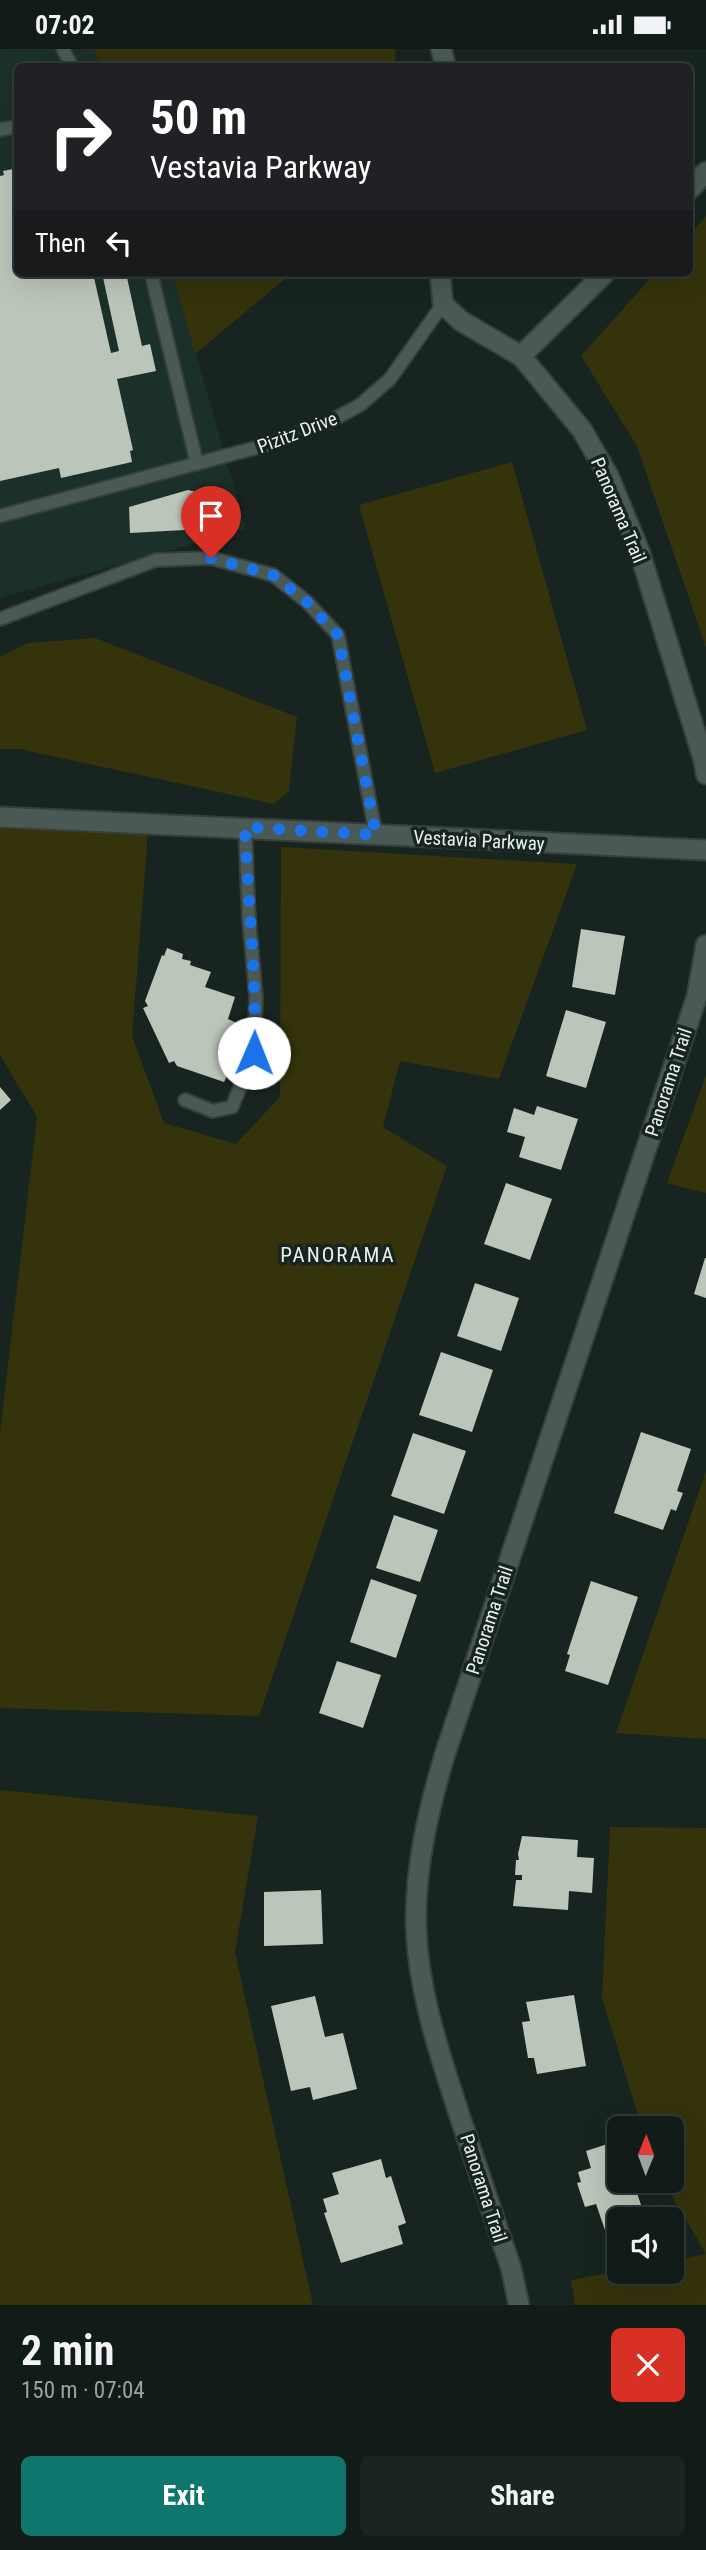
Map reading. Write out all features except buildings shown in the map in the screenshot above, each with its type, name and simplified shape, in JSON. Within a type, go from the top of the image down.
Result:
[{"type":"street","points":[[693,186],[706,172]]},
{"type":"street","points":[[440,277],[443,304]]},
{"type":"street","points":[[521,356],[601,277]]},
{"type":"street","name":"Panorama Trail","points":[[443,304],[461,321],[521,356],[582,430],[609,477],[639,550],[706,774]]},
{"type":"street","name":"Vestavia Parkway","points":[[0,817],[706,850]]},
{"type":"street","name":"Panorama Trail","points":[[519,2305],[510,2268],[435,2040],[420,1971],[416,1926],[419,1867],[428,1813],[444,1754],[696,996],[706,945]]},
{"type":"lane","points":[[152,277],[197,464]]},
{"type":"lane","name":"Pizitz Drive","points":[[0,516],[266,445],[329,422],[360,405],[390,379],[443,304]]},
{"type":"lane","points":[[0,618],[156,560],[211,558],[273,575],[306,601],[338,635],[376,835]]},
{"type":"lane","points":[[185,1100],[213,1111],[232,1107],[254,1053],[256,997],[245,827]]},
{"type":"shaded area","points":[[0,49],[93,49],[100,63],[14,63],[14,277],[174,277],[246,529],[0,598]]},
{"type":"shaded area","points":[[93,49],[395,49],[396,63],[100,63]]},
{"type":"shaded area","points":[[706,216],[706,648],[637,446],[581,356],[651,277],[693,277],[693,231]]},
{"type":"shaded area","points":[[174,277],[287,277],[195,354]]},
{"type":"shaded area","points":[[512,462],[587,730],[435,773],[359,505]]},
{"type":"shaded area","points":[[95,638],[297,717],[289,791],[274,804],[19,749],[0,749],[0,657],[28,643]]},
{"type":"shaded area","points":[[0,829],[148,832],[132,1036],[164,1123],[236,1144],[280,1097],[281,847],[577,864],[499,1079],[400,1061],[383,1127],[447,1166],[259,1716],[0,1708],[0,1433],[37,1117],[0,1055]]},
{"type":"shaded area","points":[[706,1075],[706,1193],[667,1183]]},
{"type":"shaded area","points":[[706,1471],[706,1739],[616,1733]]},
{"type":"shaded area","points":[[0,1790],[258,1816],[235,1952],[313,2305],[0,2305]]},
{"type":"shaded area","points":[[610,1827],[706,1828],[706,2254],[684,2217],[684,2207],[678,2207],[670,2193],[684,2193],[684,2116],[638,2116],[602,1998]]},
{"type":"shaded area","points":[[706,2254],[706,2305],[575,2305],[571,2280],[607,2273],[607,2284],[684,2284],[684,2259]]},
{"type":"district","name":"PANORAMA","points":[[338,1255]]},
{"type":"route","points":[[211,558],[273,575],[306,601],[338,635],[376,835],[245,827],[256,997],[254,1053]]}]
